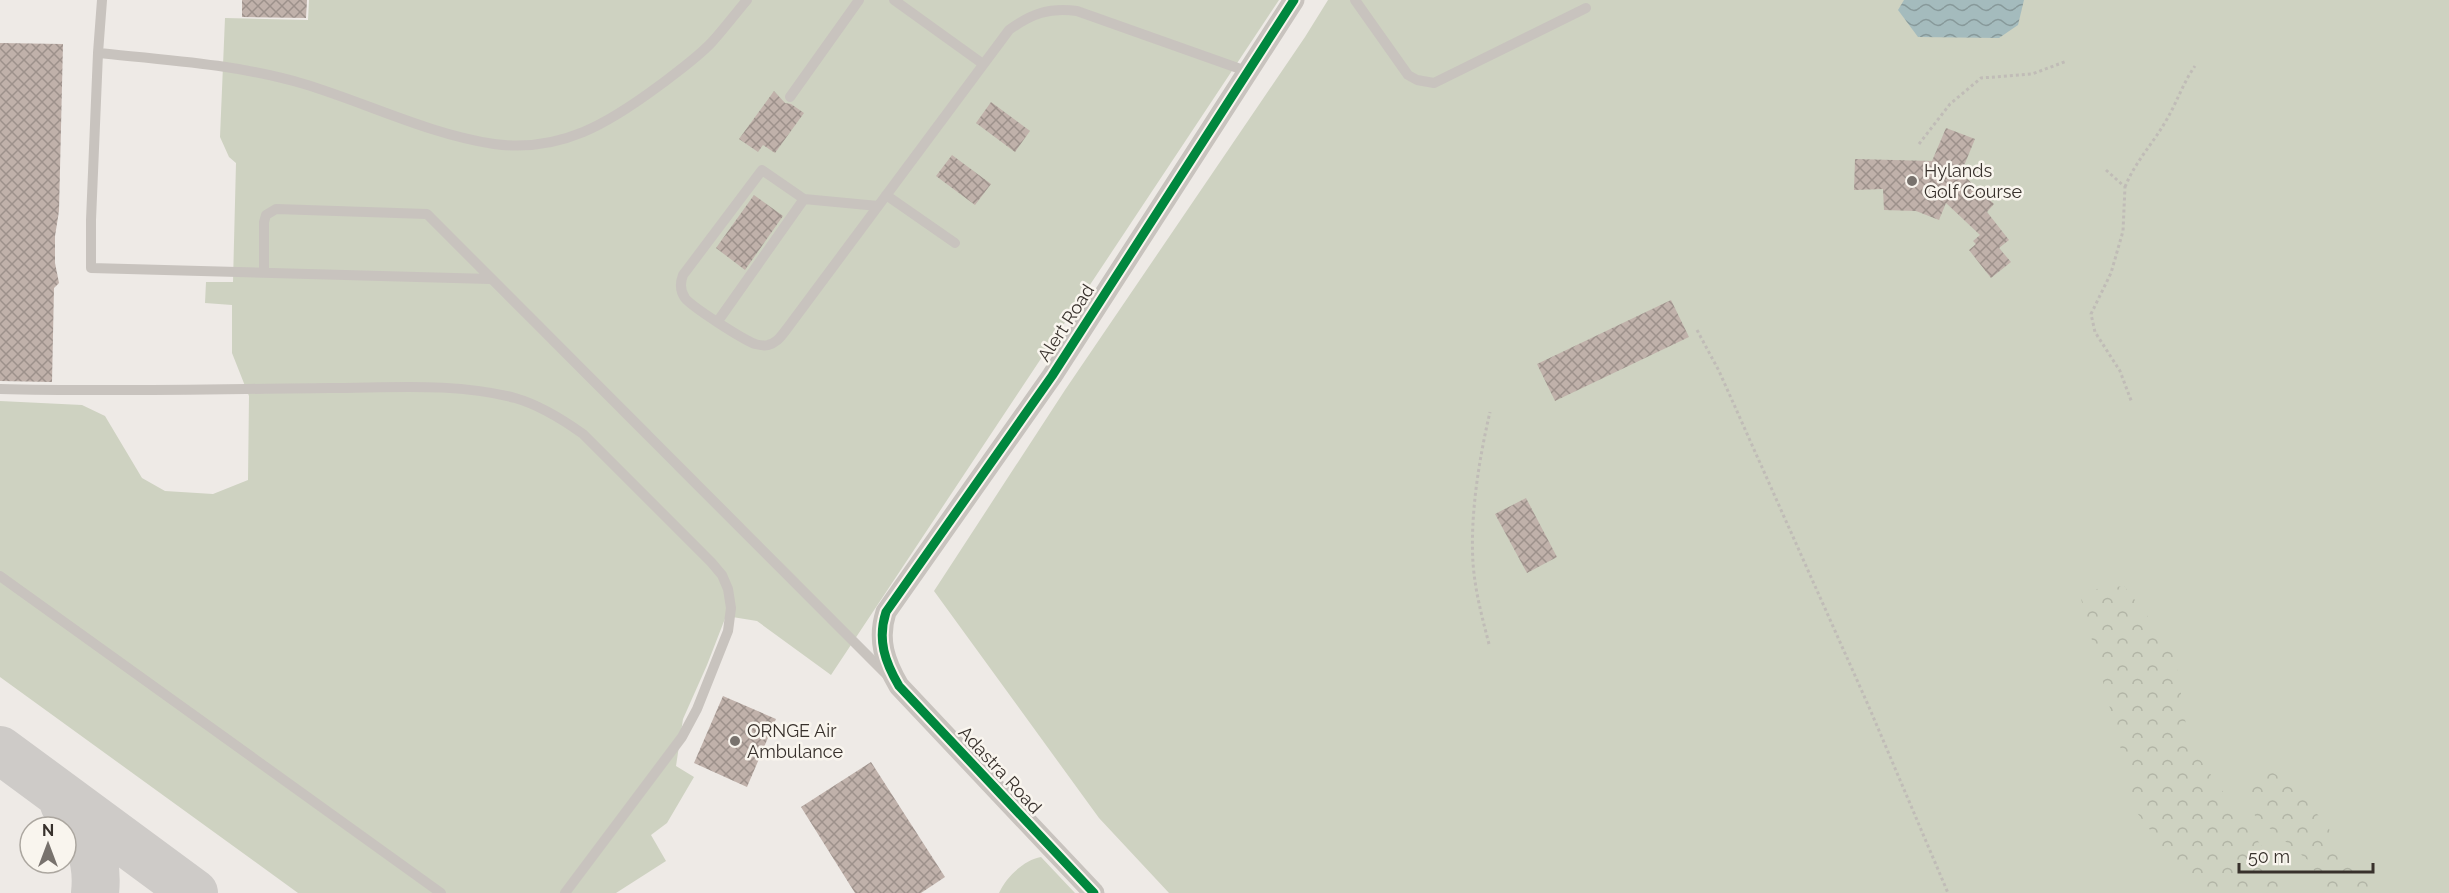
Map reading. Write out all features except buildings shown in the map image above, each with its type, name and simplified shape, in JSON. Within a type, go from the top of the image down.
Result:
[{"type":"street","name":"Alert Road","points":[[887,666],[882,636],[886,612],[1052,376],[1294,0]]},
{"type":"street","name":"Adastra Road","points":[[887,666],[898,686],[1094,893]]},
{"type":"lane","points":[[102,0],[90,220],[91,268],[489,279]]},
{"type":"lane","points":[[98,53],[220,65],[302,84],[461,137],[495,144],[527,145],[560,141],[586,133],[633,105],[711,43],[747,0]]},
{"type":"lane","points":[[790,97],[860,0]]},
{"type":"lane","points":[[894,0],[983,64]]},
{"type":"lane","points":[[1355,0],[1408,75],[1417,80],[1434,83],[1586,8]]},
{"type":"lane","points":[[878,206],[804,199],[762,170],[683,275],[680,287],[686,300],[757,345],[777,341],[878,206],[983,64],[1009,30],[1029,16],[1066,10],[1077,11],[1249,72]]},
{"type":"lane","points":[[886,195],[955,243]]},
{"type":"lane","points":[[718,321],[804,199]]},
{"type":"lane","points":[[264,272],[263,228],[266,215],[276,209],[427,214],[489,279],[898,686]]},
{"type":"lane","points":[[0,389],[92,392],[422,388],[483,391],[534,404],[564,420],[583,434],[711,562],[722,575],[728,589],[731,608],[728,631],[720,654],[689,726],[565,893]]},
{"type":"lane","points":[[0,576],[441,893]]},
{"type":"path","points":[[1919,144],[1950,104],[1981,78],[2032,74],[2067,61]]},
{"type":"path","points":[[2132,403],[2120,372],[2095,332],[2091,314],[2111,273],[2123,231],[2124,187],[2134,165],[2167,119],[2183,83],[2195,66]]},
{"type":"path","points":[[2106,170],[2124,187]]},
{"type":"path","points":[[1696,330],[1719,371],[1869,707],[1948,893]]},
{"type":"path","points":[[1489,644],[1478,604],[1473,552],[1478,483],[1490,412]]},
{"type":"green space","points":[[309,0],[1279,0],[831,675],[757,621],[726,616],[683,719],[676,766],[694,777],[667,823],[651,835],[666,861],[616,893],[298,893],[0,677],[0,401],[82,405],[105,416],[142,478],[165,491],[213,494],[248,480],[249,396],[232,353],[232,305],[205,303],[206,282],[233,282],[236,163],[229,157],[220,137],[225,18],[308,20]]},
{"type":"green space","name":"Hylands Golf Course","points":[[1328,0],[2449,0],[2449,893],[1169,893],[1099,818],[934,591],[1065,390]]},
{"type":"green space","points":[[2124,586],[2174,650],[2189,744],[2295,893],[2194,893],[2191,884],[2138,814],[2079,591]]},
{"type":"green space","points":[[2259,764],[2296,787],[2361,870],[2374,893],[2325,893],[2310,862],[2255,816],[2248,792]]},
{"type":"green space","points":[[1041,857],[1075,893],[999,893],[1016,870]]},
{"type":"water","points":[[1904,0],[2024,0],[2018,25],[1999,38],[1918,37],[1898,10]]},
{"type":"taxiway","points":[[0,750],[194,893]]},
{"type":"taxiway","points":[[64,804],[85,835],[93,856],[95,893]]},
{"type":"cycle path","points":[[1094,893],[899,686],[886,659],[882,641],[883,622],[886,612],[1052,376],[1294,0]]},
{"type":"place","name":"Hylands Golf Course","points":[[1912,181]]},
{"type":"place","name":"ORNGE Air Ambulance","points":[[735,741]]}]
